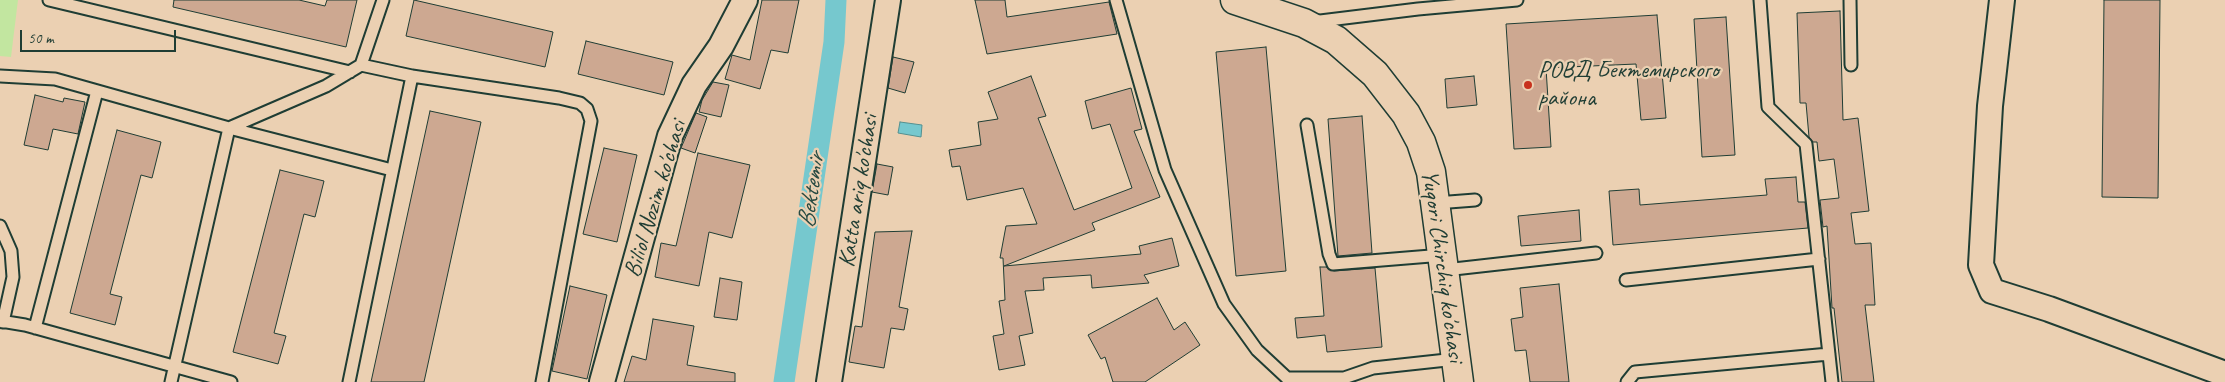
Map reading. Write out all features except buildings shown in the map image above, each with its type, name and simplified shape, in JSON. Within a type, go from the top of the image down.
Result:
[{"type":"street","name":"Biliol Nozim ko'chasi","points":[[602,382],[670,136],[694,85],[721,46],[745,0]]},
{"type":"street","name":"Katta ariq ko'chasi","points":[[829,382],[888,0]]},
{"type":"street","name":"Yuqori Chirchiq ko'chasi","points":[[1234,0],[1320,30],[1349,50],[1375,74],[1397,100],[1420,142],[1431,172],[1457,370]]},
{"type":"street","points":[[2002,0],[1990,106],[1981,265],[1992,291],[2048,309],[2225,374]]},
{"type":"lane","points":[[49,0],[350,72]]},
{"type":"lane","points":[[229,128],[326,86],[361,65],[383,0]]},
{"type":"lane","points":[[1116,0],[1165,170],[1224,304],[1257,350],[1288,380],[1344,380],[1373,368],[1457,370]]},
{"type":"lane","name":"Yuqori Chirchiq ko'chasi","points":[[1304,23],[1418,8],[1516,0]]},
{"type":"lane","points":[[1760,0],[1768,107],[1806,144],[1832,382]]},
{"type":"lane","points":[[1850,0],[1851,65]]},
{"type":"lane","points":[[361,65],[412,76],[560,98],[580,103],[589,115],[591,121],[542,382]]},
{"type":"lane","points":[[0,76],[55,79],[229,128],[392,170]]},
{"type":"lane","points":[[349,382],[412,76]]},
{"type":"lane","points":[[35,328],[98,92]]},
{"type":"lane","points":[[1307,125],[1328,254],[1333,264],[1444,263],[1596,253]]},
{"type":"lane","points":[[171,382],[176,367],[229,128]]},
{"type":"lane","points":[[1436,203],[1475,200]]},
{"type":"lane","points":[[0,226],[11,251],[13,277],[1,322],[35,328],[231,382]]},
{"type":"lane","points":[[1626,280],[1819,259]]},
{"type":"lane","points":[[1626,382],[1635,372],[1829,354]]},
{"type":"green space","points":[[0,0],[18,0],[11,57],[0,56]]},
{"type":"water","points":[[900,122],[922,125],[921,137],[898,133]]},
{"type":"waterway","name":"Bektemir","points":[[784,382],[834,42],[836,0]]},
{"type":"place","name":"РОВД Бектемирского района","points":[[1528,85]]}]
